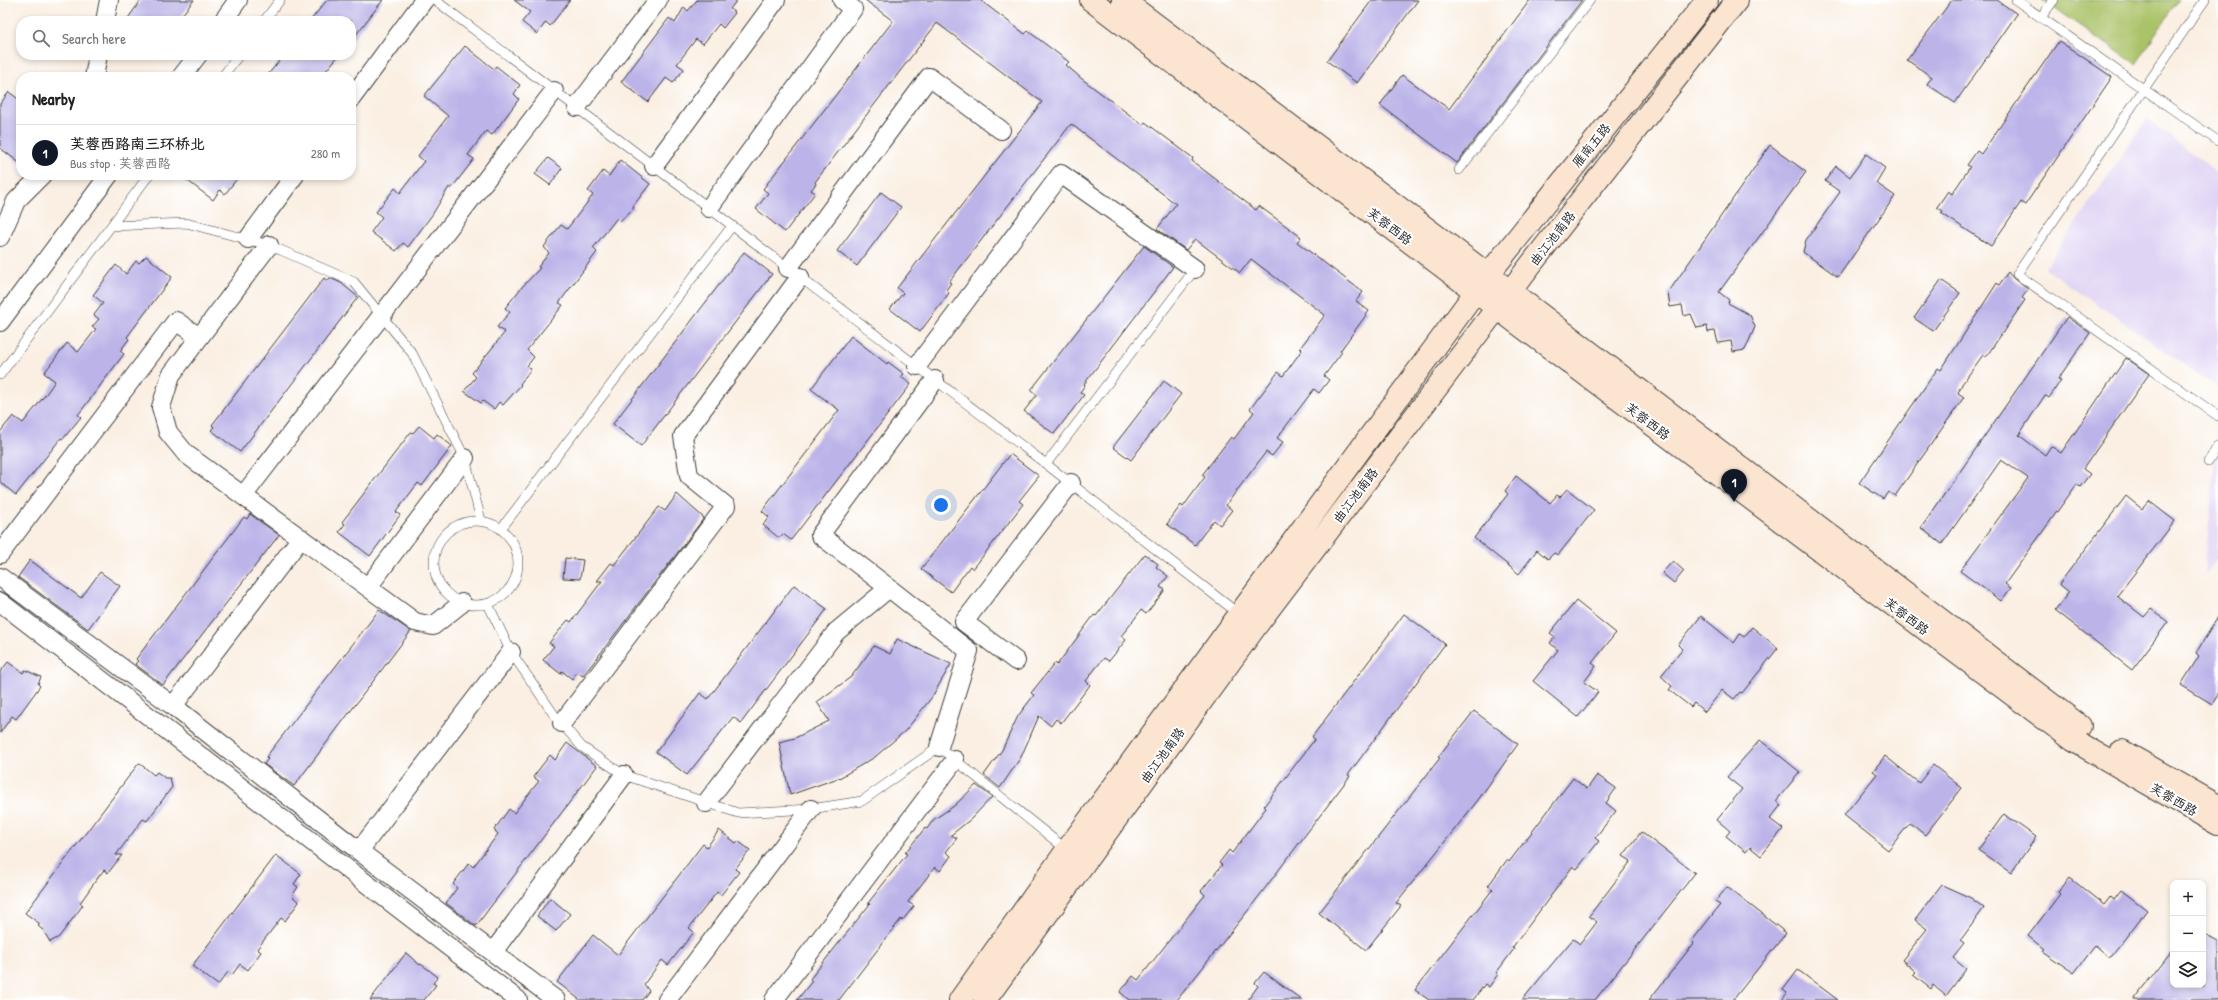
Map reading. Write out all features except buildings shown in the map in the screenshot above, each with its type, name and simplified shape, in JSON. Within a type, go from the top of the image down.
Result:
[{"type":"main road","name":"芙蓉西路","points":[[1091,0],[1482,283],[1510,292],[2084,729],[2218,806]]},
{"type":"main road","name":"芙蓉西路","points":[[1123,0],[1482,283],[1497,308],[2073,740],[2218,824]]},
{"type":"main road","name":"曲江池南路","points":[[982,993],[1256,626],[1497,308],[1737,0]]},
{"type":"main road","name":"雁南五路","points":[[1482,283],[1705,1]]},
{"type":"main road","name":"曲江池南路","points":[[982,993],[1067,850],[1482,283]]},
{"type":"street","points":[[106,16],[109,0]]},
{"type":"street","points":[[227,16],[238,0]]},
{"type":"street","points":[[356,92],[424,0]]},
{"type":"street","points":[[577,107],[658,0]]},
{"type":"street","points":[[654,166],[776,0]]},
{"type":"street","points":[[709,208],[853,9],[842,0]]},
{"type":"street","points":[[95,72],[97,60]]},
{"type":"street","points":[[185,72],[194,60]]},
{"type":"street","points":[[562,723],[726,506],[689,476],[683,436],[929,76],[1001,130]]},
{"type":"street","points":[[243,496],[554,90]]},
{"type":"street","points":[[917,366],[1062,174],[1195,269]]},
{"type":"street","points":[[0,237],[16,201],[37,180]]},
{"type":"street","points":[[0,322],[105,180]]},
{"type":"street","points":[[248,239],[291,180]]},
{"type":"street","points":[[269,245],[171,375],[161,406],[168,432],[186,454],[415,622],[433,626],[462,603]]},
{"type":"street","points":[[0,554],[176,321],[199,338]]},
{"type":"street","points":[[935,380],[820,535],[969,651],[939,747]]},
{"type":"street","points":[[368,587],[465,458]]},
{"type":"street","points":[[1016,661],[964,622],[1071,483]]},
{"type":"street","points":[[173,706],[301,538]]},
{"type":"street","points":[[0,577],[173,706],[359,851],[556,1000]]},
{"type":"street","points":[[706,803],[836,632],[890,588]]},
{"type":"street","points":[[0,602],[518,1000]]},
{"type":"street","points":[[359,851],[511,652]]},
{"type":"street","points":[[774,1000],[955,760]]},
{"type":"street","points":[[493,952],[624,775]]},
{"type":"street","points":[[667,1000],[810,809]]},
{"type":"lane","points":[[268,16],[280,0]]},
{"type":"lane","points":[[435,0],[1071,483],[1240,614]]},
{"type":"lane","points":[[1460,170],[1590,0]]},
{"type":"lane","points":[[2016,0],[2218,141]]},
{"type":"lane","points":[[2041,17],[2054,0]]},
{"type":"lane","points":[[2205,0],[2017,274],[2218,416]]},
{"type":"lane","points":[[226,72],[235,60]]},
{"type":"lane","points":[[0,375],[145,180]]},
{"type":"lane","points":[[111,226],[186,223],[269,245],[354,282],[412,353],[465,458],[481,520]]},
{"type":"lane","points":[[501,529],[732,226]]},
{"type":"lane","points":[[1046,464],[1195,269]]},
{"type":"lane","points":[[2208,462],[2218,446]]},
{"type":"lane","points":[[481,520],[501,529],[507,533],[518,553],[518,568],[512,586],[502,597],[488,604],[473,606],[462,603],[443,591],[436,579],[433,565],[435,550],[439,541],[449,530],[467,521],[481,520]]},
{"type":"lane","points":[[488,604],[511,652],[562,723],[582,747],[624,775],[738,813],[810,809],[862,801],[939,747],[1067,850]]},
{"type":"shaded area","points":[[2147,119],[2218,173],[2218,388],[2045,268]]},
{"type":"shaded area","points":[[2218,428],[2218,558],[2204,575]]},
{"type":"green space","points":[[2042,0],[2178,0],[2136,64]]},
{"type":"place","name":"芙蓉西路南三环桥北","points":[[1734,502]]}]
